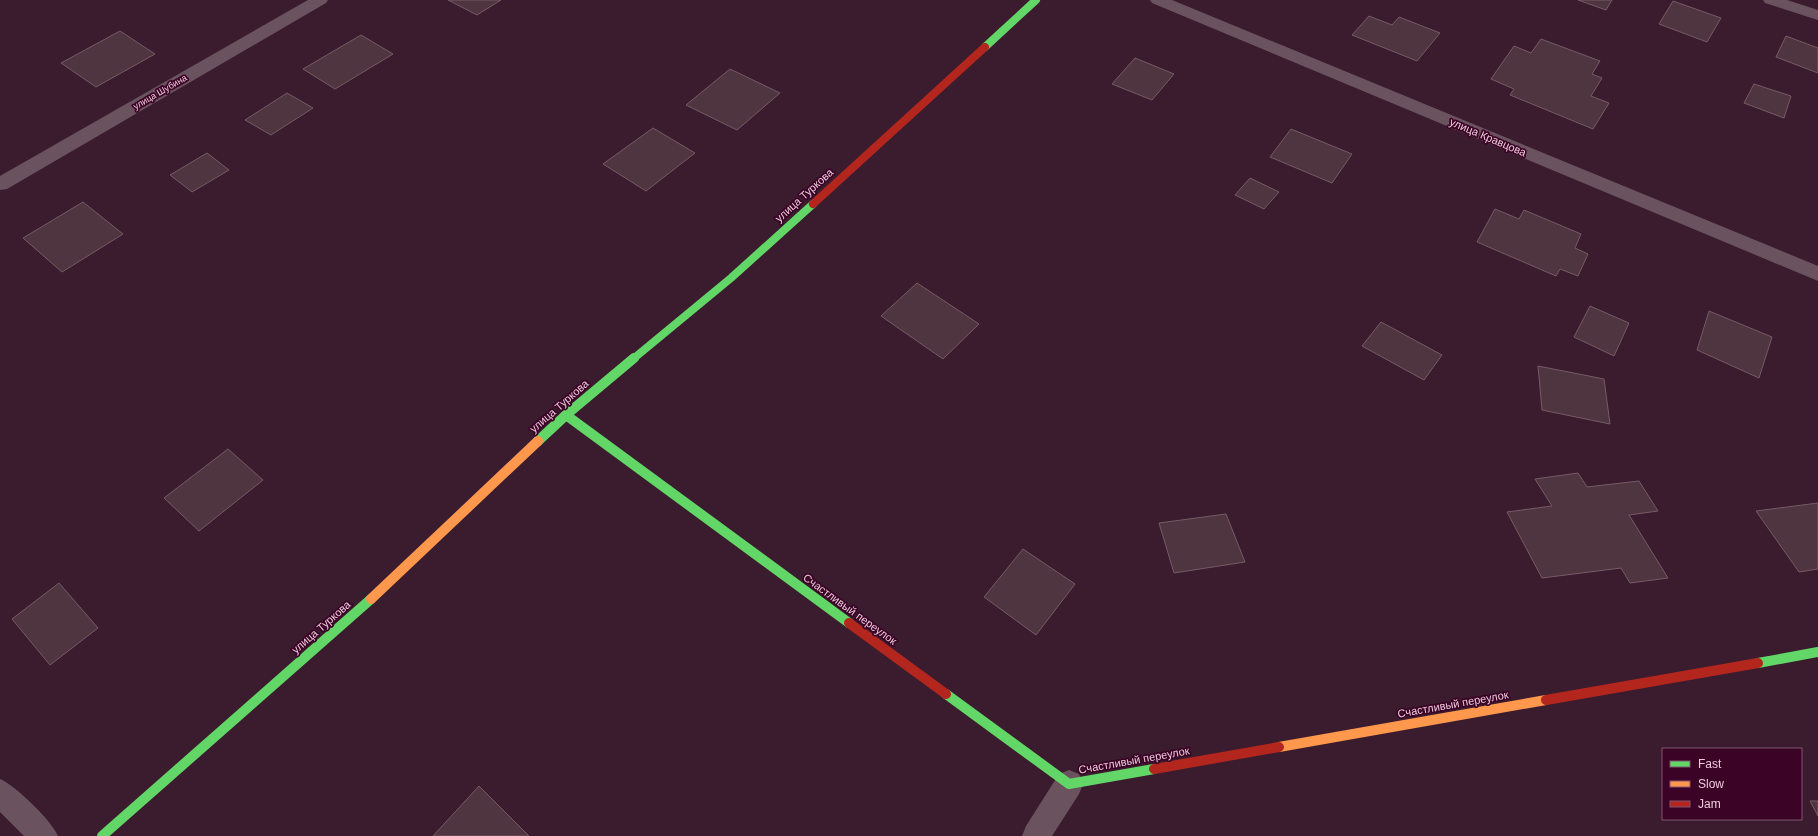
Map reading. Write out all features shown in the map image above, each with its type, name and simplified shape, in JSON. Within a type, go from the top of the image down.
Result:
[{"type":"street","name":"улица Шубина","points":[[0,184],[320,0]]},
{"type":"street","name":"улица Туркова","points":[[102,836],[386,585],[468,505],[566,415],[730,278],[1036,0]]},
{"type":"street","name":"улица Кравцова","points":[[1158,0],[1818,274]]},
{"type":"street","points":[[1771,0],[1818,15]]},
{"type":"street","name":"Счастливый переулок","points":[[566,415],[1069,784],[1818,652]]},
{"type":"street","points":[[1036,836],[1069,784]]},
{"type":"street","points":[[0,793],[44,836]]},
{"type":"building","points":[[448,0],[501,0],[477,15]]},
{"type":"building","points":[[1578,0],[1612,0],[1606,10]]},
{"type":"building","points":[[1673,1],[1721,18],[1707,42],[1659,24]]},
{"type":"building","points":[[1369,16],[1392,25],[1399,17],[1440,33],[1417,61],[1352,35]]},
{"type":"building","points":[[120,31],[155,54],[96,87],[61,63]]},
{"type":"building","points":[[361,35],[393,54],[335,89],[303,69]]},
{"type":"building","points":[[1786,36],[1818,48],[1818,73],[1776,57]]},
{"type":"building","points":[[1541,39],[1600,61],[1592,74],[1602,78],[1591,96],[1609,103],[1593,129],[1510,95],[1514,89],[1491,79],[1514,46],[1531,53]]},
{"type":"building","points":[[1135,58],[1174,74],[1152,100],[1112,84]]},
{"type":"building","points":[[730,69],[780,93],[737,130],[686,105]]},
{"type":"building","points":[[1754,84],[1791,96],[1784,118],[1744,103]]},
{"type":"building","points":[[287,93],[313,108],[271,135],[245,120]]},
{"type":"building","points":[[653,128],[695,153],[646,191],[603,164]]},
{"type":"building","points":[[1291,129],[1352,154],[1332,183],[1270,157]]},
{"type":"building","points":[[207,153],[229,170],[192,192],[170,175]]},
{"type":"building","points":[[1250,178],[1279,192],[1264,209],[1235,195]]},
{"type":"building","points":[[83,202],[123,234],[62,272],[23,238]]},
{"type":"building","points":[[1495,209],[1519,219],[1524,210],[1581,234],[1575,248],[1588,254],[1578,276],[1560,269],[1556,276],[1477,242]]},
{"type":"building","points":[[917,283],[979,324],[943,359],[881,316]]},
{"type":"building","points":[[1590,306],[1629,323],[1614,356],[1574,337]]},
{"type":"building","points":[[1709,311],[1772,337],[1759,378],[1697,350]]},
{"type":"building","points":[[1381,322],[1442,355],[1424,380],[1362,346]]},
{"type":"building","points":[[1538,366],[1604,379],[1610,424],[1542,410]]},
{"type":"building","points":[[228,449],[263,480],[199,531],[164,498]]},
{"type":"building","points":[[1578,473],[1587,487],[1639,481],[1658,511],[1629,515],[1668,578],[1630,583],[1621,568],[1542,578],[1507,512],[1552,506],[1535,479]]},
{"type":"building","points":[[1818,503],[1818,569],[1799,572],[1756,511]]},
{"type":"building","points":[[1226,514],[1245,562],[1174,573],[1159,523]]},
{"type":"building","points":[[1023,549],[1075,584],[1036,635],[984,597]]},
{"type":"building","points":[[59,583],[98,628],[50,665],[12,619]]},
{"type":"building","points":[[479,786],[529,836],[433,836]]},
{"type":"building","points":[[1810,801],[1818,801],[1818,816]]},
{"type":"traffic: fast","points":[[985,47],[1036,0]]},
{"type":"traffic: fast","points":[[538,441],[566,415],[731,278],[813,204]]},
{"type":"traffic: fast","points":[[566,415],[849,623]]},
{"type":"traffic: fast","points":[[102,836],[371,599]]},
{"type":"traffic: fast","points":[[1758,663],[1818,652]]},
{"type":"traffic: fast","points":[[946,694],[1069,784],[1154,769]]},
{"type":"traffic: slow","points":[[371,599],[538,441]]},
{"type":"traffic: slow","points":[[1279,747],[1546,700]]},
{"type":"traffic: jam","points":[[813,204],[985,47]]},
{"type":"traffic: jam","points":[[849,623],[946,694]]},
{"type":"traffic: jam","points":[[1546,700],[1758,663]]},
{"type":"traffic: jam","points":[[1154,769],[1279,747]]}]
